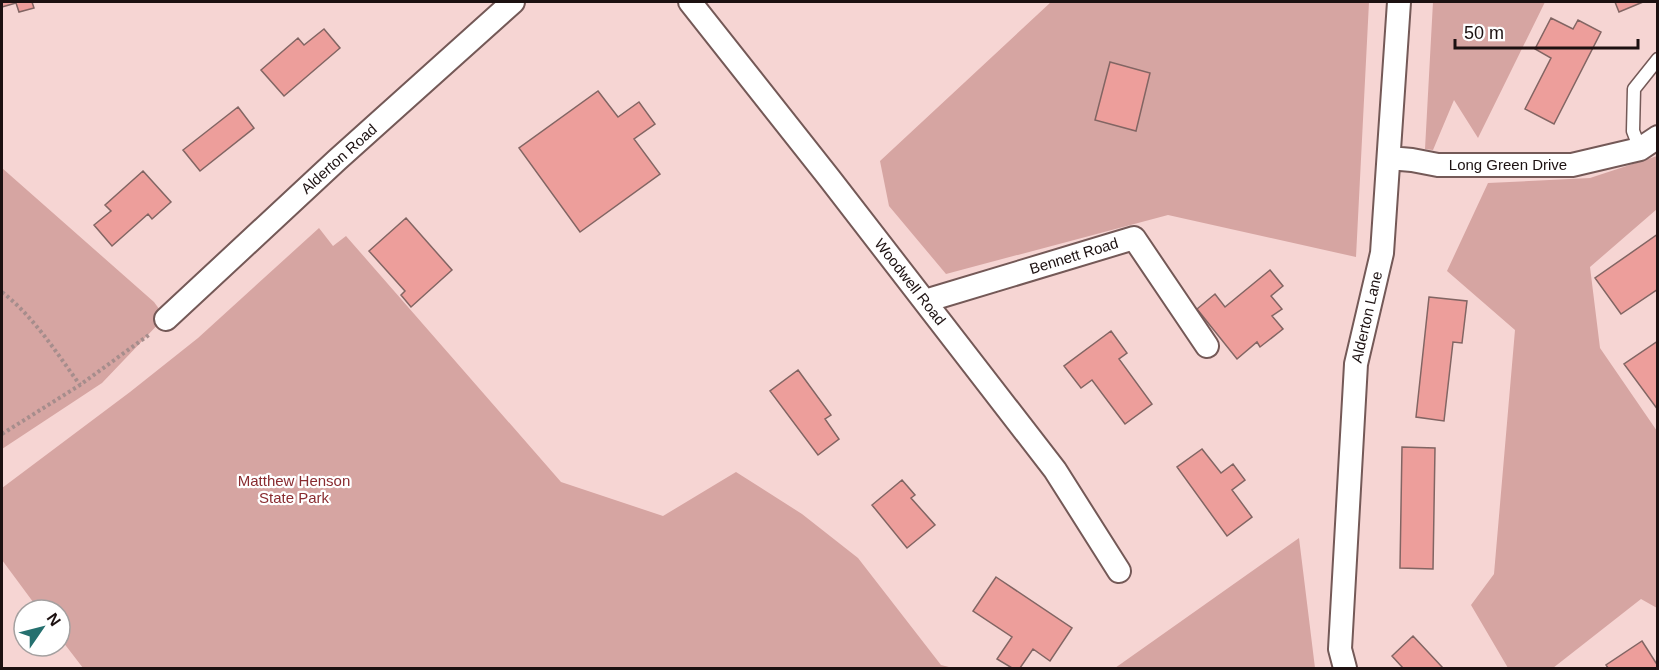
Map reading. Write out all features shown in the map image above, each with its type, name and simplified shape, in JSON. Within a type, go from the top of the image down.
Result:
[{"type":"street","name":"Alderton Road","points":[[166,319],[337,160],[513,2]]},
{"type":"street","name":"Woodwell Road","points":[[690,2],[1056,470],[1119,571]]},
{"type":"street","name":"Alderton Lane","points":[[1345,669],[1340,649],[1356,364],[1382,254],[1399,2]]},
{"type":"street","name":"Long Green Drive","points":[[1389,158],[1438,165],[1572,165],[1649,143]]},
{"type":"street","name":"Bennett Road","points":[[925,301],[1134,238],[1207,346]]},
{"type":"lane","points":[[1649,143],[1633,130],[1634,89],[1658,59]]},
{"type":"path","points":[[2,292],[32,320],[80,385]]},
{"type":"path","points":[[2,434],[80,385],[143,340],[166,319]]},
{"type":"green space","points":[[1051,2],[1369,2],[1356,257],[1168,215],[946,274],[889,206],[880,161]]},
{"type":"green space","points":[[1433,2],[1545,2],[1478,138],[1454,100],[1433,150],[1425,149]]},
{"type":"green space","points":[[1657,156],[1657,209],[1590,267],[1600,348],[1657,431],[1657,608],[1641,599],[1553,668],[1508,668],[1471,605],[1494,574],[1515,330],[1447,271],[1488,183],[1590,178]]},
{"type":"green space","points":[[2,168],[154,302],[165,317],[102,383],[2,449]]},
{"type":"green space","name":"Matthew Henson State Park","points":[[319,228],[333,246],[346,236],[561,482],[663,516],[736,472],[802,514],[858,558],[941,665],[953,668],[83,668],[72,654],[72,598],[30,598],[2,560],[2,488],[198,338]]},
{"type":"green space","points":[[1299,538],[1315,668],[1115,668]]},
{"type":"building","points":[[2,2],[32,2],[34,8],[19,12],[16,3],[2,7]]},
{"type":"building","points":[[1615,2],[1643,2],[1619,12]]},
{"type":"building","points":[[1551,18],[1573,29],[1578,20],[1601,32],[1554,124],[1525,109],[1551,58],[1535,49]]},
{"type":"building","points":[[324,29],[340,48],[284,96],[261,70],[298,38],[304,45]]},
{"type":"building","points":[[1110,62],[1150,73],[1136,131],[1095,120]]},
{"type":"building","points":[[598,91],[618,117],[639,102],[655,124],[634,139],[660,174],[580,232],[519,148]]},
{"type":"building","points":[[238,107],[254,128],[200,171],[183,150]]},
{"type":"building","points":[[143,171],[171,202],[152,219],[148,214],[112,246],[94,225],[111,211],[105,205]]},
{"type":"building","points":[[406,218],[452,270],[411,307],[401,295],[405,291],[369,251]]},
{"type":"building","points":[[1658,234],[1658,289],[1621,314],[1595,278]]},
{"type":"building","points":[[1270,270],[1283,286],[1271,296],[1282,309],[1272,316],[1283,329],[1260,347],[1257,342],[1237,359],[1197,309],[1215,294],[1225,307]]},
{"type":"building","points":[[1429,297],[1467,301],[1462,343],[1453,342],[1444,421],[1416,417]]},
{"type":"building","points":[[1111,331],[1127,353],[1119,359],[1152,404],[1125,424],[1092,380],[1081,388],[1064,366]]},
{"type":"building","points":[[1658,341],[1658,410],[1624,364]]},
{"type":"building","points":[[798,370],[831,415],[825,419],[839,439],[818,455],[770,391]]},
{"type":"building","points":[[1402,447],[1435,448],[1433,569],[1400,568]]},
{"type":"building","points":[[1202,449],[1221,473],[1233,464],[1245,480],[1232,490],[1252,517],[1227,536],[1177,467]]},
{"type":"building","points":[[902,480],[915,495],[911,498],[935,525],[907,548],[872,505]]},
{"type":"building","points":[[996,577],[1072,628],[1050,661],[1033,649],[1020,668],[1012,668],[997,659],[1012,637],[973,611]]},
{"type":"building","points":[[1413,636],[1443,668],[1403,668],[1392,656]]},
{"type":"building","points":[[1642,641],[1658,668],[1608,668],[1606,665]]}]
